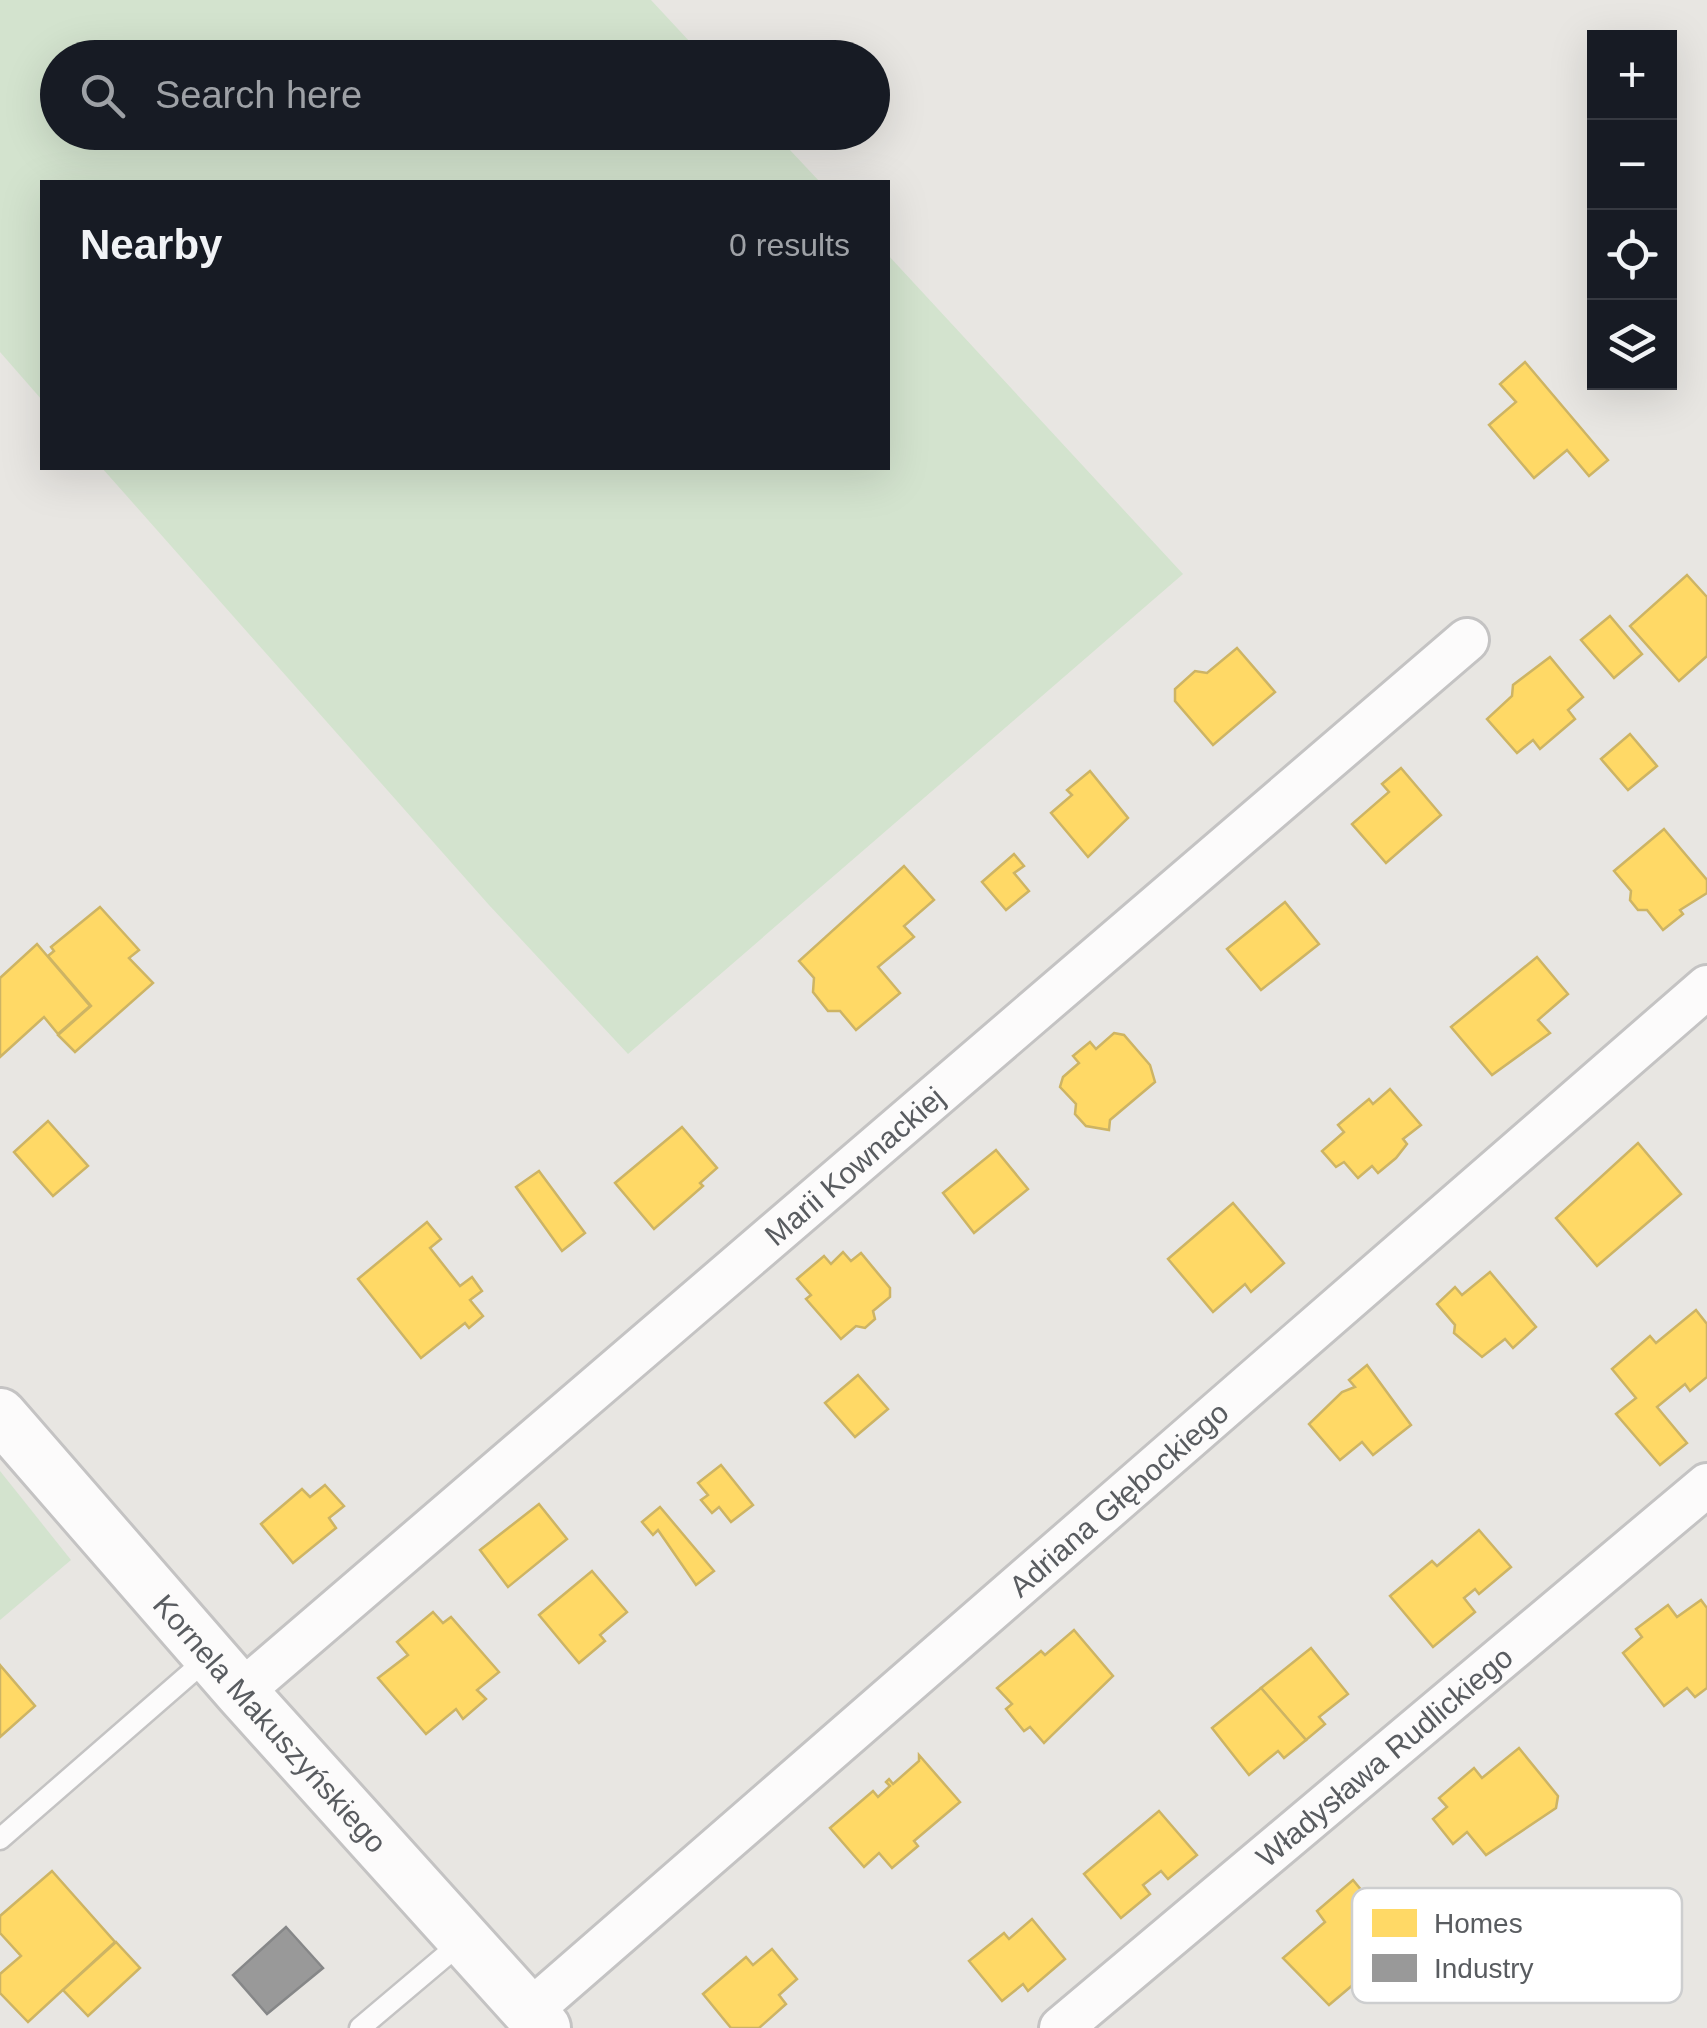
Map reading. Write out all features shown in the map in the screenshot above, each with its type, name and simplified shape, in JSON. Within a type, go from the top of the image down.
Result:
[{"type":"street","name":"Marii Kownackiej","points":[[225,1674],[1466,640]]},
{"type":"street","name":"Adriana Głębockiego","points":[[537,2020],[1707,987]]},
{"type":"street","name":"Kornela Makuszyńskiego","points":[[0,1415],[225,1674],[537,2020]]},
{"type":"street","name":"Władysława Rudlickiego","points":[[1061,2028],[1707,1485]]},
{"type":"lane","points":[[0,1839],[225,1674]]},
{"type":"lane","points":[[360,2028],[465,1940]]},
{"type":"green space","points":[[0,0],[651,0],[688,40],[40,40],[40,150],[790,150],[818,180],[40,180],[40,398],[0,352]]},
{"type":"green space","points":[[890,257],[1183,574],[628,1054],[489,905],[104,470],[890,470]]},
{"type":"green space","points":[[0,1471],[71,1560],[0,1620]]},
{"type":"building: Homes","points":[[1525,362],[1608,460],[1589,476],[1567,450],[1534,478],[1489,425],[1516,402],[1500,384]]},
{"type":"building: Homes","points":[[1687,575],[1707,597],[1707,656],[1679,681],[1630,626]]},
{"type":"building: Homes","points":[[1610,616],[1642,654],[1614,678],[1581,640]]},
{"type":"building: Homes","points":[[1237,648],[1275,692],[1213,745],[1175,701],[1175,689],[1195,671],[1207,673]]},
{"type":"building: Homes","points":[[1550,657],[1583,697],[1568,710],[1575,719],[1540,749],[1533,740],[1517,753],[1487,719],[1512,696],[1513,685]]},
{"type":"building: Homes","points":[[1630,734],[1657,766],[1628,790],[1601,759]]},
{"type":"building: Homes","points":[[1401,768],[1441,815],[1386,863],[1352,824],[1389,792],[1382,784]]},
{"type":"building: Homes","points":[[1090,771],[1128,818],[1088,857],[1051,813],[1072,795],[1067,790]]},
{"type":"building: Homes","points":[[1664,829],[1707,880],[1707,893],[1680,910],[1683,914],[1663,930],[1647,910],[1638,910],[1630,900],[1631,891],[1614,871]]},
{"type":"building: Homes","points":[[1014,854],[1024,866],[1014,873],[1029,891],[1006,910],[982,882]]},
{"type":"building: Homes","points":[[904,866],[934,900],[904,926],[914,937],[878,967],[900,993],[856,1030],[840,1011],[828,1011],[813,992],[814,978],[799,961]]},
{"type":"building: Homes","points":[[1285,902],[1319,944],[1261,990],[1227,949]]},
{"type":"building: Homes","points":[[100,907],[139,950],[129,958],[153,983],[75,1052],[58,1035],[91,1006],[48,956],[54,951],[51,947]]},
{"type":"building: Homes","points":[[37,944],[90,1006],[58,1034],[44,1017],[0,1057],[0,978]]},
{"type":"building: Homes","points":[[1537,957],[1568,994],[1538,1020],[1550,1033],[1492,1075],[1451,1027]]},
{"type":"building: Homes","points":[[1114,1033],[1124,1035],[1150,1065],[1155,1082],[1110,1120],[1109,1130],[1086,1126],[1075,1114],[1076,1104],[1060,1087],[1063,1077],[1079,1063],[1073,1056],[1090,1042],[1096,1049]]},
{"type":"building: Homes","points":[[1390,1089],[1421,1125],[1403,1139],[1407,1144],[1378,1173],[1372,1166],[1358,1178],[1344,1162],[1336,1167],[1322,1151],[1344,1132],[1338,1125],[1369,1099],[1373,1104]]},
{"type":"building: Homes","points":[[48,1121],[88,1166],[53,1196],[14,1152]]},
{"type":"building: Homes","points":[[682,1127],[717,1168],[700,1183],[703,1186],[654,1229],[615,1183]]},
{"type":"building: Homes","points":[[1638,1143],[1681,1194],[1597,1266],[1556,1218]]},
{"type":"building: Homes","points":[[996,1150],[1028,1189],[974,1233],[943,1193]]},
{"type":"building: Homes","points":[[539,1171],[585,1233],[562,1251],[516,1187]]},
{"type":"building: Homes","points":[[1233,1203],[1284,1263],[1251,1292],[1245,1284],[1213,1312],[1168,1259]]},
{"type":"building: Homes","points":[[427,1222],[441,1239],[430,1248],[460,1286],[472,1277],[482,1291],[470,1300],[483,1316],[469,1328],[465,1323],[421,1358],[358,1279]]},
{"type":"building: Homes","points":[[843,1252],[851,1261],[861,1253],[890,1288],[890,1297],[873,1311],[875,1319],[865,1328],[856,1326],[841,1339],[806,1299],[811,1295],[797,1279],[824,1256],[831,1264]]},
{"type":"building: Homes","points":[[1490,1272],[1536,1327],[1513,1348],[1505,1339],[1482,1357],[1454,1333],[1455,1325],[1437,1304],[1455,1287],[1462,1295]]},
{"type":"building: Homes","points":[[1696,1310],[1707,1324],[1707,1377],[1690,1391],[1685,1384],[1657,1407],[1687,1443],[1660,1465],[1616,1414],[1636,1398],[1612,1369],[1650,1336],[1656,1343]]},
{"type":"building: Homes","points":[[1367,1365],[1411,1425],[1373,1455],[1362,1442],[1340,1460],[1309,1424],[1342,1392],[1355,1387],[1349,1380]]},
{"type":"building: Homes","points":[[858,1375],[888,1409],[855,1437],[825,1403]]},
{"type":"building: Homes","points":[[721,1465],[753,1505],[731,1522],[719,1507],[712,1513],[701,1500],[708,1495],[698,1483]]},
{"type":"building: Homes","points":[[325,1485],[344,1506],[329,1518],[336,1528],[293,1563],[261,1524],[302,1489],[310,1497]]},
{"type":"building: Homes","points":[[539,1504],[567,1539],[508,1587],[480,1550]]},
{"type":"building: Homes","points":[[660,1507],[714,1571],[696,1585],[658,1530],[653,1535],[642,1522]]},
{"type":"building: Homes","points":[[1479,1530],[1511,1567],[1479,1594],[1475,1589],[1464,1598],[1475,1612],[1433,1647],[1390,1596],[1432,1561],[1437,1566]]},
{"type":"building: Homes","points":[[592,1571],[627,1612],[600,1635],[605,1641],[579,1663],[539,1615]]},
{"type":"building: Homes","points":[[1701,1600],[1707,1608],[1707,1688],[1695,1697],[1687,1688],[1664,1706],[1623,1653],[1642,1637],[1636,1629],[1668,1605],[1677,1617]]},
{"type":"building: Homes","points":[[433,1612],[443,1623],[451,1617],[499,1672],[477,1690],[486,1699],[463,1719],[456,1709],[426,1734],[378,1678],[408,1655],[397,1642]]},
{"type":"building: Homes","points":[[1074,1630],[1113,1676],[1044,1743],[1030,1727],[1024,1731],[1006,1709],[1012,1704],[997,1688],[1041,1651],[1045,1655]]},
{"type":"building: Homes","points":[[1311,1648],[1348,1694],[1319,1717],[1325,1724],[1306,1740],[1261,1688]]},
{"type":"building: Homes","points":[[0,1665],[35,1706],[0,1737]]},
{"type":"building: Homes","points":[[1261,1688],[1306,1740],[1284,1758],[1278,1751],[1249,1775],[1212,1728]]},
{"type":"building: Homes","points":[[1519,1748],[1558,1796],[1556,1808],[1486,1855],[1467,1832],[1453,1844],[1433,1819],[1447,1807],[1439,1798],[1474,1768],[1482,1778]]},
{"type":"building: Homes","points":[[919,1755],[960,1802],[914,1841],[918,1846],[892,1868],[879,1853],[864,1867],[830,1828],[873,1791],[878,1797],[890,1786],[886,1782],[889,1779],[893,1784],[919,1761]]},
{"type":"building: Homes","points":[[1159,1811],[1197,1855],[1168,1879],[1161,1871],[1143,1885],[1150,1894],[1121,1918],[1084,1874]]},
{"type":"building: Homes","points":[[52,1871],[115,1942],[28,2022],[0,1993],[0,1974],[21,1956],[0,1933],[0,1916]]},
{"type":"building: Homes","points":[[1353,1880],[1360,1888],[1352,1888],[1352,1986],[1329,2005],[1283,1958],[1325,1922],[1317,1911]]},
{"type":"building: Homes","points":[[1032,1919],[1065,1959],[1028,1991],[1023,1984],[1002,2001],[969,1961],[1004,1933],[1009,1939]]},
{"type":"building: Homes","points":[[116,1942],[140,1968],[88,2016],[63,1990]]},
{"type":"building: Homes","points":[[772,1949],[797,1979],[779,1995],[786,2004],[759,2028],[731,2028],[703,1994],[746,1957],[753,1965]]},
{"type":"building: Industry","points":[[286,1927],[323,1968],[267,2014],[233,1975]]}]
